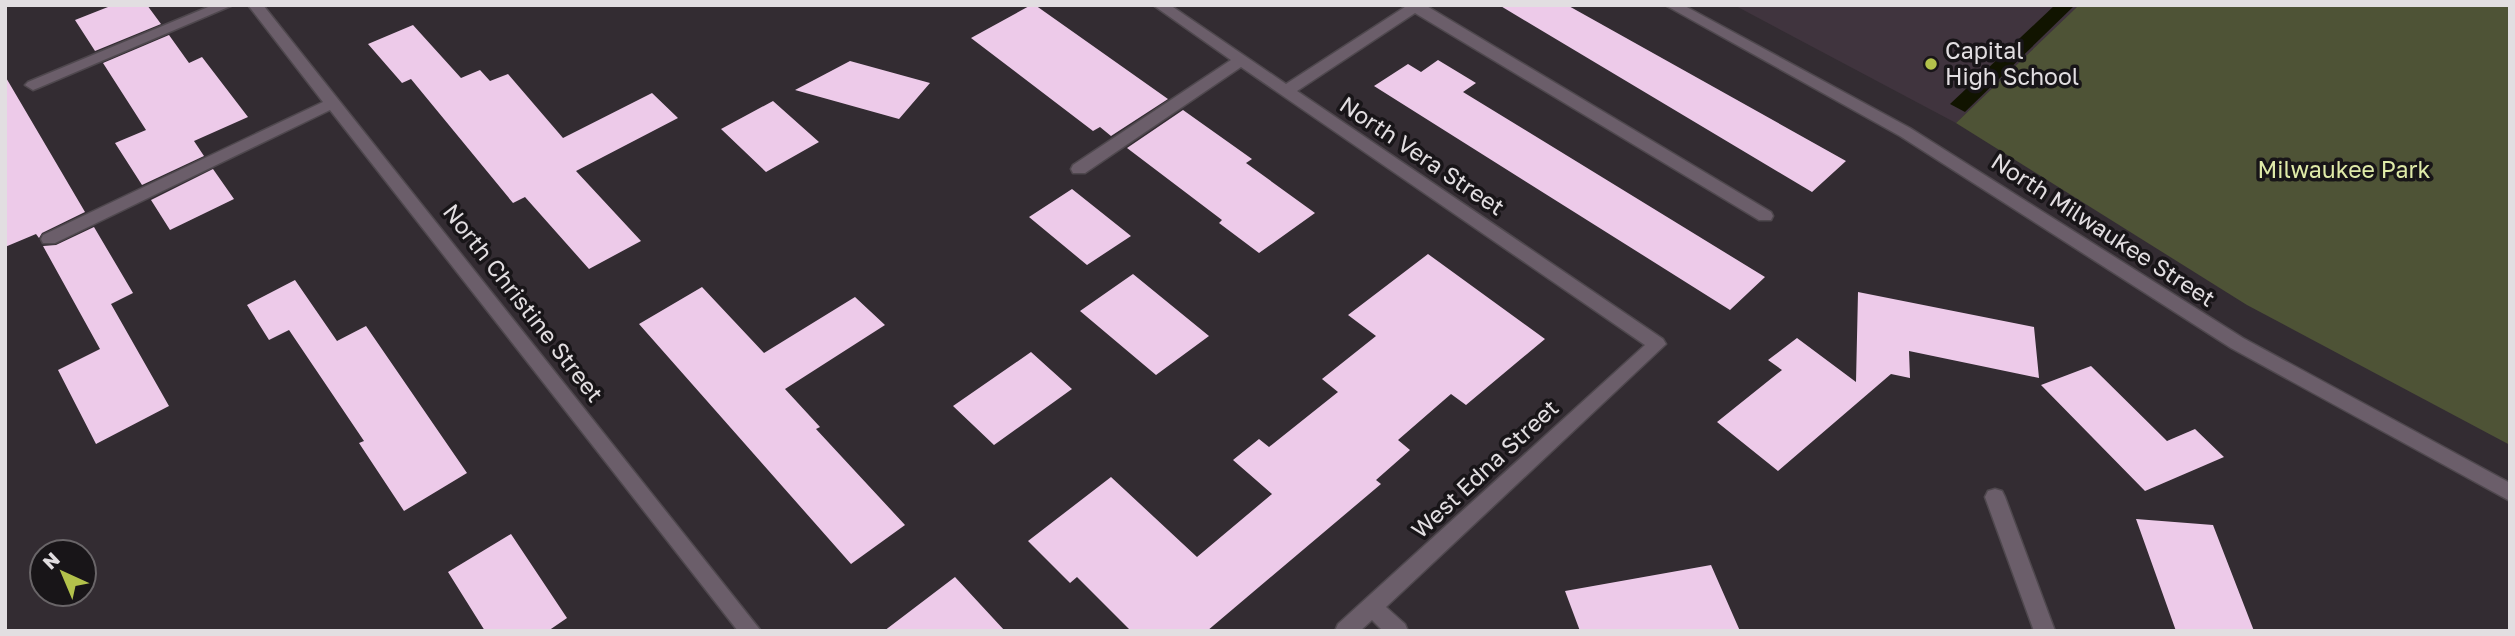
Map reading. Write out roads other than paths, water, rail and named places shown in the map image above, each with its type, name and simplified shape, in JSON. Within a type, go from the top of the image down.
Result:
[{"type":"street","points":[[33,85],[226,5]]},
{"type":"street","name":"North Christine Street","points":[[256,5],[751,631]]},
{"type":"street","name":"North Vera Street","points":[[1160,5],[1657,344]]},
{"type":"street","name":"North Milwaukee Street","points":[[1672,5],[1905,132],[2237,343],[2510,493]]},
{"type":"street","points":[[1286,91],[1417,6],[1765,216]]},
{"type":"street","points":[[1079,169],[1241,60]]},
{"type":"street","points":[[49,239],[333,103]]},
{"type":"street","name":"West Edna Street","points":[[1345,631],[1657,344]]},
{"type":"street","points":[[1995,497],[2045,631]]},
{"type":"street","points":[[1371,607],[1398,631]]},
{"type":"place","name":"Capital High School","points":[[1931,64]]},
{"type":"park label","name":"Milwaukee Park","points":[[2344,170]]}]
